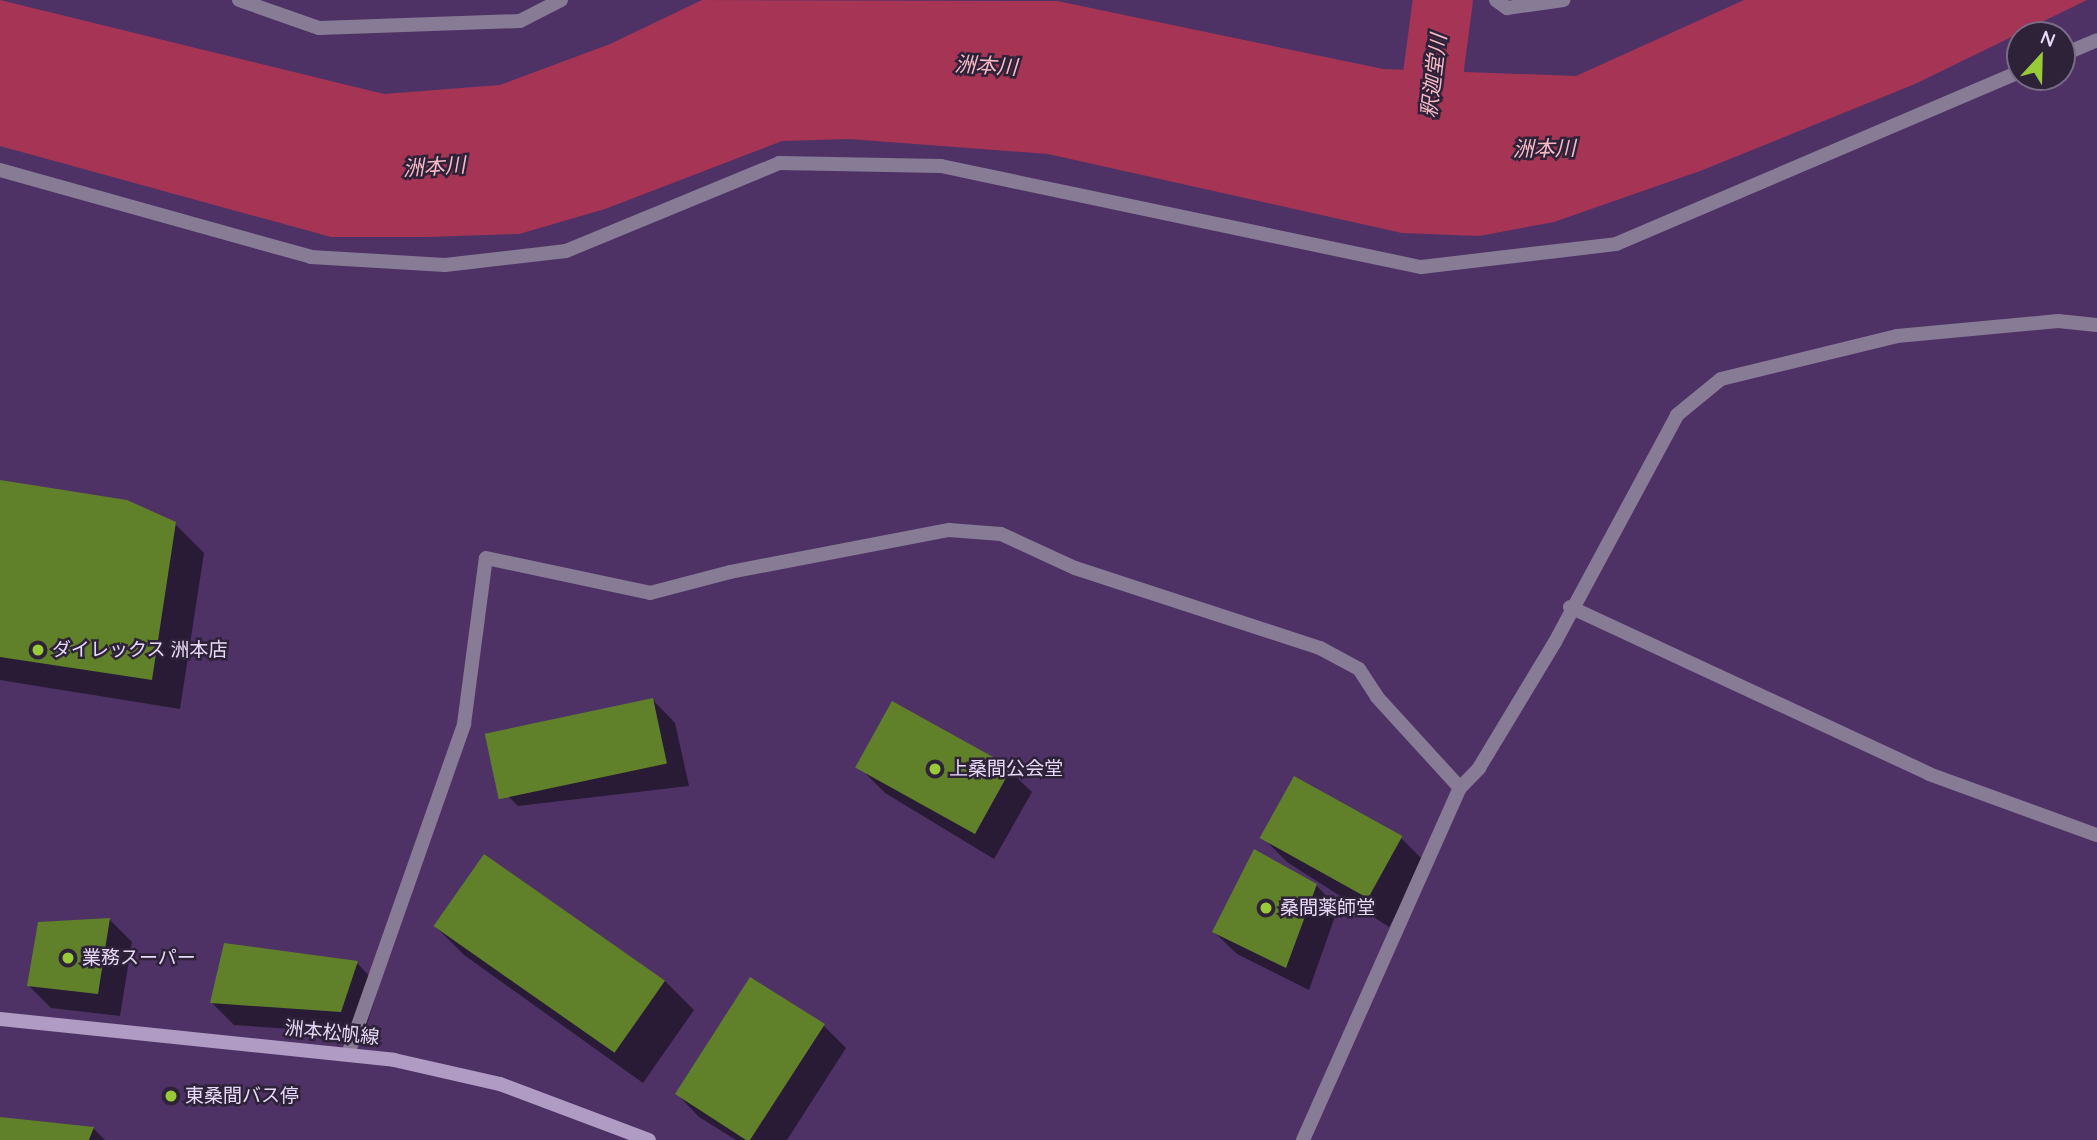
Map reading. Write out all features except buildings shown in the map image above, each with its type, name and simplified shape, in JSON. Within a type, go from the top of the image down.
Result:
[{"type":"main road","name":"洲本松帆線","points":[[0,1019],[348,1054],[448,1070],[500,1084],[649,1140]]},
{"type":"street","points":[[239,0],[318,28],[520,21],[561,0]]},
{"type":"street","points":[[1496,0],[1507,8],[1563,0]]},
{"type":"street","points":[[2076,49],[2097,40]]},
{"type":"street","points":[[0,170],[312,257],[445,265],[566,251],[779,163],[941,166],[1421,267],[1616,244],[2006,78]]},
{"type":"street","points":[[1303,1140],[1460,788],[1479,768],[1555,642],[1570,607],[1677,415],[1721,380],[1897,337],[2058,321],[2097,325]]},
{"type":"street","points":[[348,1054],[464,724],[486,558],[650,593],[730,572],[949,530],[1002,534],[1075,568],[1330,653],[1359,669],[1377,697],[1460,788]]},
{"type":"street","points":[[1570,607],[1929,774],[2097,835]]},
{"type":"water","name":"洲本川","points":[[0,0],[384,94],[500,85],[610,44],[702,0],[1057,1],[1383,69],[1576,76],[1744,0],[2087,0],[2044,21],[2006,21],[2006,40],[1915,84],[1700,171],[1554,222],[1479,236],[1402,233],[1048,154],[849,139],[782,141],[605,209],[519,234],[331,237],[0,146]]},
{"type":"waterway","name":"釈迦堂川","points":[[1423,151],[1443,0]]},
{"type":"place","name":"ダイレックス 洲本店","points":[[38,650]]},
{"type":"place","name":"上桑間公会堂","points":[[935,769]]},
{"type":"place","name":"桑間薬師堂","points":[[1266,908]]},
{"type":"place","name":"業務スーパー","points":[[68,958]]},
{"type":"place","name":"東桑間バス停","points":[[171,1096]]}]
